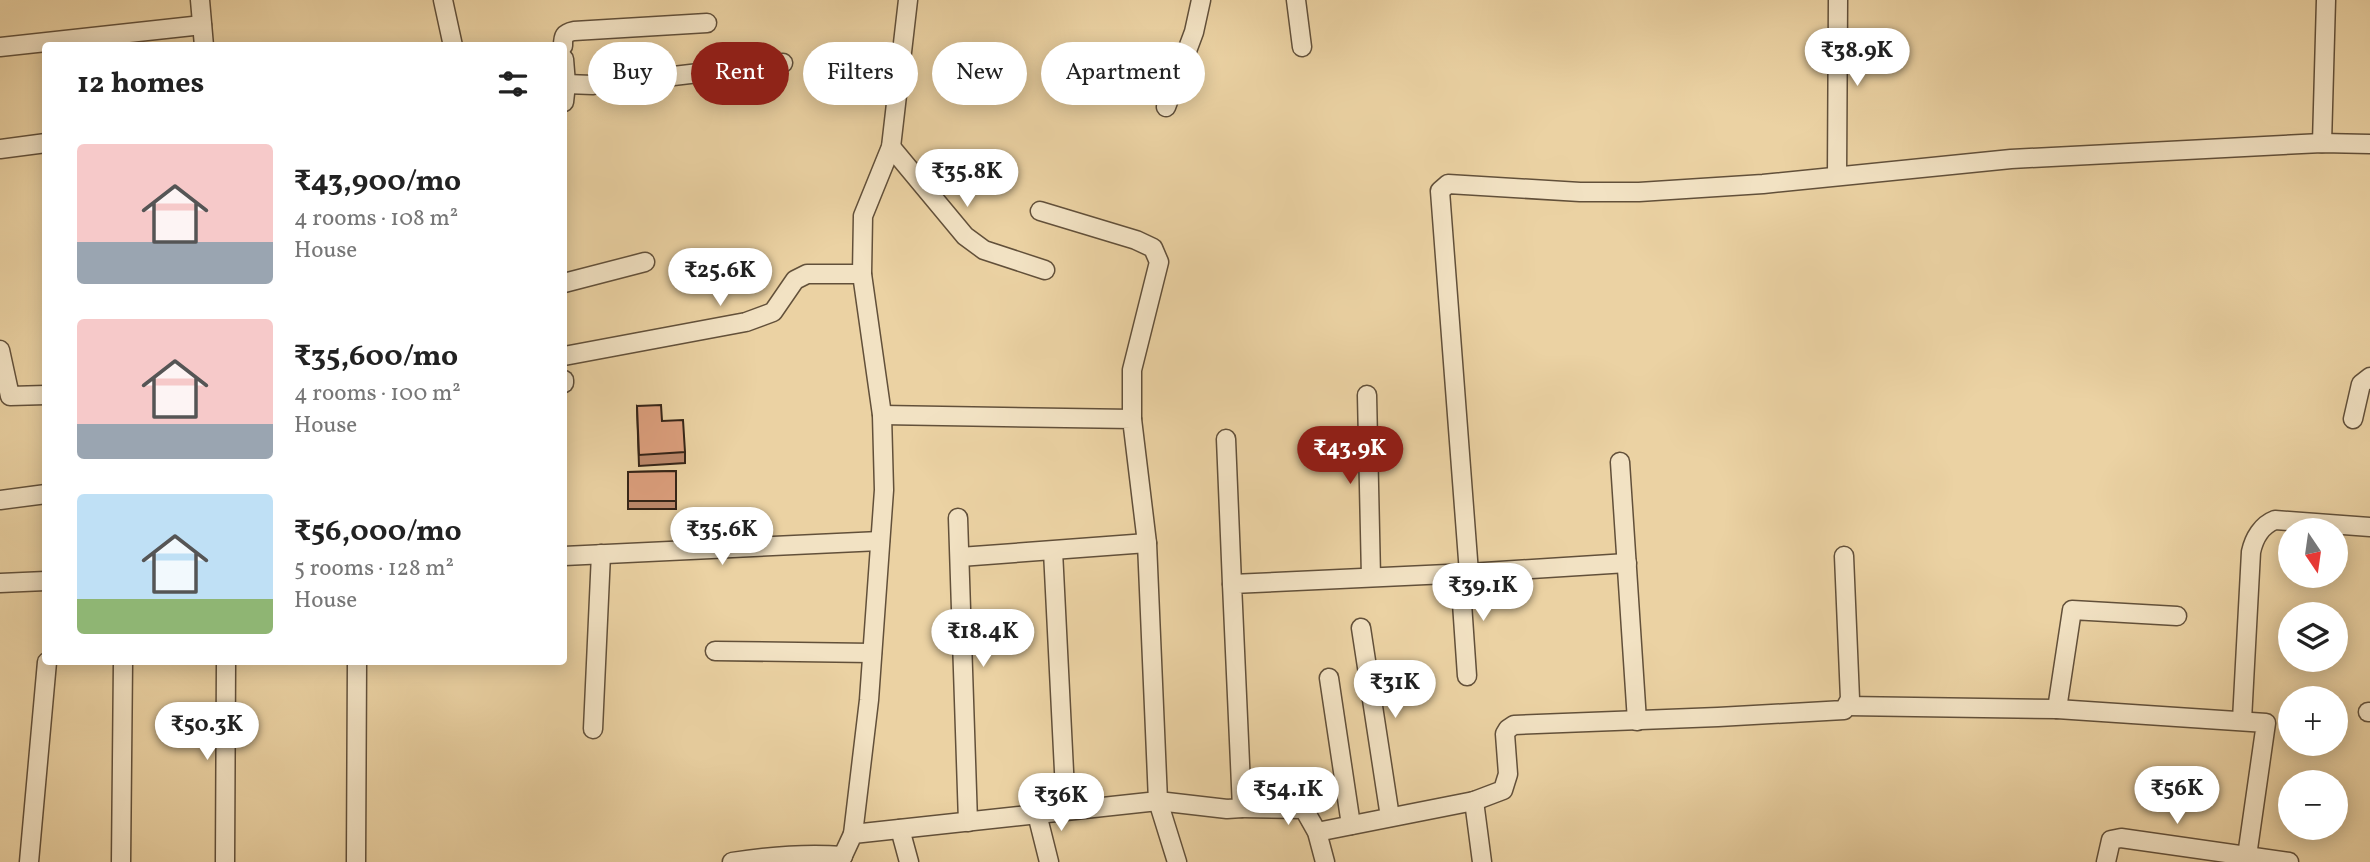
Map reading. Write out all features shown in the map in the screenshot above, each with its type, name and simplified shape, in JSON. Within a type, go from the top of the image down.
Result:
[{"type":"street","points":[[200,0],[204,42]]},
{"type":"street","points":[[443,0],[452,42]]},
{"type":"street","points":[[732,862],[799,854],[842,859],[853,834],[869,700],[884,490],[881,415],[862,274],[863,216],[891,147],[908,0]]},
{"type":"street","points":[[1166,107],[1194,32],[1201,0]]},
{"type":"street","points":[[1296,0],[1302,47]]},
{"type":"street","points":[[1837,177],[1838,0]]},
{"type":"street","points":[[2322,143],[2326,0]]},
{"type":"street","points":[[563,42],[566,32],[708,23]]},
{"type":"street","points":[[46,42],[202,25]]},
{"type":"street","points":[[0,47],[42,42]]},
{"type":"street","points":[[567,92],[640,76],[665,78],[691,75]]},
{"type":"street","points":[[1467,676],[1464,573],[1440,191],[1444,186],[1448,184],[1580,192],[1639,192],[1728,187],[2011,159],[2322,143],[2370,144]]},
{"type":"street","points":[[0,149],[42,144]]},
{"type":"street","points":[[891,147],[965,236],[984,250],[1045,270]]},
{"type":"street","points":[[1040,211],[1136,240],[1153,248],[1159,262],[1132,370],[1132,419],[1147,543],[1158,801],[1177,862]]},
{"type":"street","points":[[567,282],[645,262]]},
{"type":"street","points":[[567,355],[746,322],[773,312],[795,280],[807,274],[862,274]]},
{"type":"street","points":[[0,350],[10,396],[42,396]]},
{"type":"street","points":[[2353,419],[2361,384],[2370,377]]},
{"type":"street","points":[[1367,395],[1371,577]]},
{"type":"street","points":[[881,415],[1132,419]]},
{"type":"street","points":[[1226,439],[1242,808]]},
{"type":"street","points":[[1620,462],[1637,721]]},
{"type":"street","points":[[0,500],[42,495]]},
{"type":"street","points":[[958,518],[968,822]]},
{"type":"street","points":[[2242,720],[2251,552],[2259,534],[2267,523],[2275,520],[2370,527]]},
{"type":"street","points":[[567,556],[880,541]]},
{"type":"street","points":[[960,557],[1147,543]]},
{"type":"street","points":[[1053,551],[1066,811]]},
{"type":"street","points":[[593,729],[601,554]]},
{"type":"street","points":[[1317,832],[1474,801],[1503,790],[1508,774],[1505,734],[1514,725],[1838,712],[1847,706],[1850,699],[1844,556]]},
{"type":"street","points":[[1232,584],[1628,563]]},
{"type":"street","points":[[0,583],[42,581]]},
{"type":"street","points":[[2057,709],[2072,610],[2177,616]]},
{"type":"street","points":[[1361,628],[1390,817]]},
{"type":"street","points":[[715,651],[872,653]]},
{"type":"street","points":[[29,862],[47,665]]},
{"type":"street","points":[[121,862],[123,665]]},
{"type":"street","points":[[225,862],[226,665]]},
{"type":"street","points":[[356,862],[357,665]]},
{"type":"street","points":[[1329,678],[1351,825]]},
{"type":"street","points":[[1847,706],[2057,709],[2266,723],[2247,856]]},
{"type":"street","points":[[853,834],[1158,801],[1227,809],[1304,809],[1317,832],[1325,862]]},
{"type":"street","points":[[1474,801],[1482,862]]},
{"type":"street","points":[[1037,814],[1049,862]]},
{"type":"street","points":[[900,829],[909,862]]},
{"type":"street","points":[[2106,862],[2111,840],[2121,838],[2288,862]]},
{"type":"building","points":[[661,405],[662,421],[683,420],[685,452],[639,455],[637,406]]},
{"type":"building","points":[[676,471],[676,501],[628,501],[628,472]]}]
